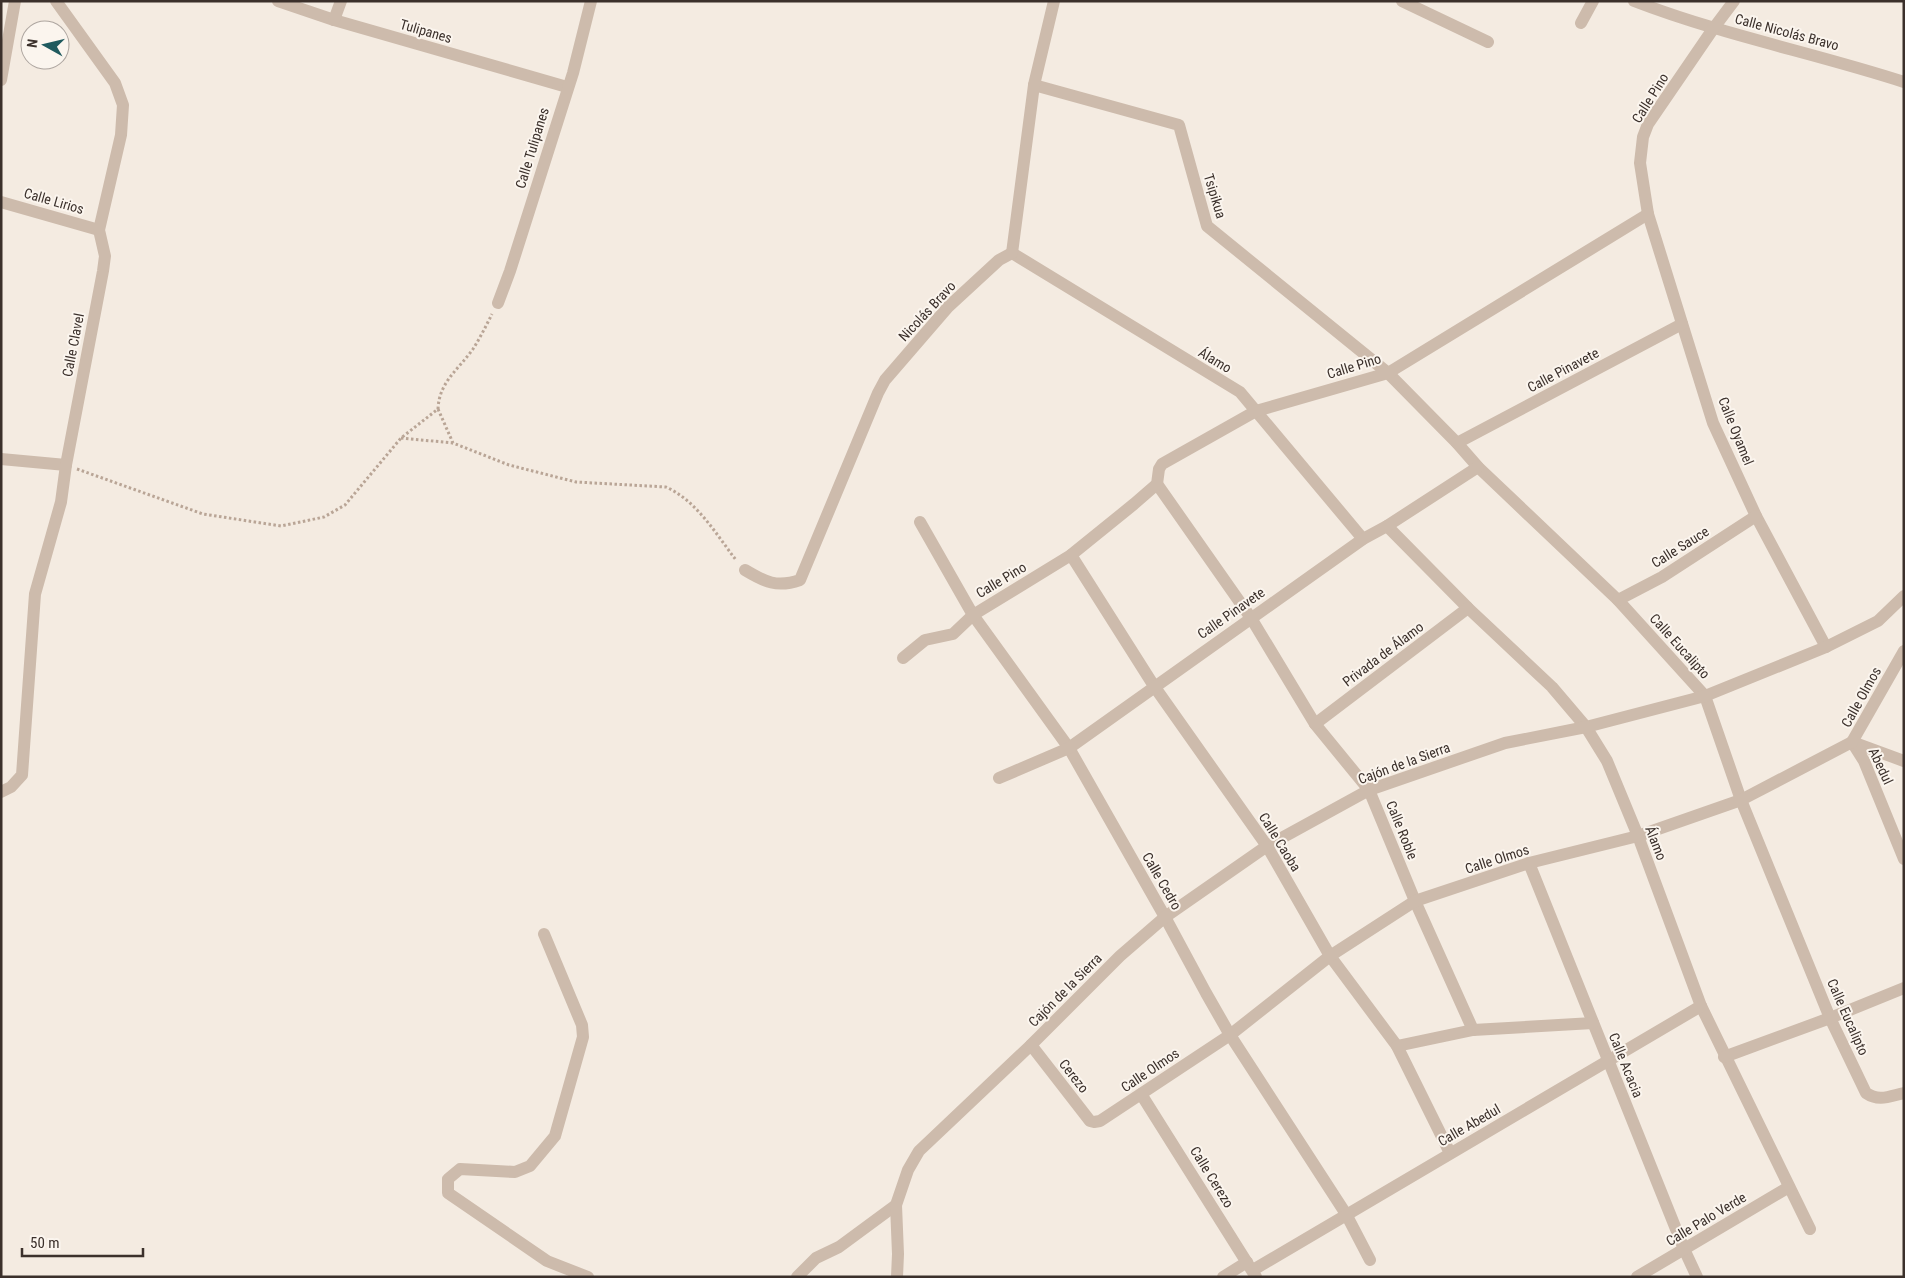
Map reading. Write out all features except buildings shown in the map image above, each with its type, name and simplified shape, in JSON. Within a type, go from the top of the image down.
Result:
[{"type":"street","points":[[1,80],[15,1]]},
{"type":"street","points":[[56,1],[115,83],[123,105],[121,135],[99,230]]},
{"type":"street","name":"Tulipanes","points":[[278,1],[334,20],[567,87]]},
{"type":"street","points":[[334,20],[341,1]]},
{"type":"street","name":"Calle Tulipanes","points":[[498,303],[573,73],[591,1]]},
{"type":"street","points":[[1012,253],[1034,85],[1054,1]]},
{"type":"street","points":[[1402,1],[1488,42]]},
{"type":"street","points":[[1581,23],[1593,1]]},
{"type":"street","name":"Calle Nicolás Bravo","points":[[1634,1],[1713,29],[1851,65],[1904,82]]},
{"type":"street","name":"Calle Pino","points":[[903,658],[925,640],[953,634],[973,615],[1070,555],[1157,484],[1159,469],[1162,464],[1256,411],[1388,373],[1648,214],[1640,163],[1643,137],[1648,124],[1734,1]]},
{"type":"street","name":"Tsipikua","points":[[1034,85],[1179,125],[1206,226],[1388,373]]},
{"type":"street","name":"Calle Lirios","points":[[1,202],[99,230]]},
{"type":"street","name":"Calle Oyamel","points":[[1648,214],[1714,423],[1756,516],[1826,647]]},
{"type":"street","name":"Calle Clavel","points":[[1,792],[11,787],[22,775],[35,594],[61,502],[66,465],[104,264],[105,256],[99,230]]},
{"type":"street","name":"Álamo","points":[[1012,253],[1240,392],[1363,538]]},
{"type":"street","name":"Nicolás Bravo","points":[[745,570],[760,579],[778,585],[790,584],[800,580],[885,380],[948,307],[999,260],[1012,253]]},
{"type":"street","name":"Calle Pinavete","points":[[1457,443],[1682,324]]},
{"type":"street","name":"Calle Eucalipto","points":[[1388,373],[1478,467],[1618,600],[1705,696],[1741,800],[1830,1018],[1866,1093],[1873,1098],[1880,1099],[1904,1093]]},
{"type":"street","points":[[1,459],[66,465]]},
{"type":"street","name":"Calle Pinavete","points":[[999,778],[1069,748],[1363,538],[1386,526],[1478,467]]},
{"type":"street","name":"Calle Roble","points":[[1157,484],[1251,618],[1315,724],[1369,790],[1415,901],[1473,1030]]},
{"type":"street","name":"Calle Sauce","points":[[1618,600],[1670,572],[1756,516]]},
{"type":"street","name":"Calle Cedro","points":[[920,522],[973,615],[1069,748],[1230,1035],[1346,1214],[1370,1260]]},
{"type":"street","name":"Álamo","points":[[1386,526],[1468,608],[1552,687],[1586,727],[1607,761],[1638,836],[1701,1006],[1724,1057],[1810,1229]]},
{"type":"street","name":"Calle Caoba","points":[[1070,555],[1154,686],[1267,846],[1330,956],[1397,1046],[1450,1153]]},
{"type":"street","name":"Cajón de la Sierra","points":[[896,1205],[908,1170],[919,1151],[1031,1045],[1120,956],[1165,917],[1267,846],[1369,790],[1505,743],[1586,727],[1705,696],[1826,647],[1878,621],[1904,596]]},
{"type":"street","name":"Privada de Álamo","points":[[1315,724],[1468,608]]},
{"type":"street","name":"Calle Olmos","points":[[1094,1122],[1100,1121],[1230,1035],[1330,956],[1415,901],[1529,863],[1638,836],[1741,800],[1852,742],[1904,651]]},
{"type":"street","points":[[1852,742],[1904,761]]},
{"type":"street","name":"Abedul","points":[[1852,742],[1864,761],[1904,859]]},
{"type":"street","name":"Calle Acacia","points":[[1529,863],[1684,1249],[1697,1277]]},
{"type":"street","points":[[544,934],[582,1026],[583,1038],[555,1136],[530,1166],[523,1170],[514,1172],[460,1169],[448,1179],[448,1193],[547,1261],[588,1277]]},
{"type":"street","points":[[1724,1057],[1830,1018],[1904,988]]},
{"type":"street","name":"Calle Abedul","points":[[1252,1270],[1701,1006]]},
{"type":"street","points":[[1397,1046],[1473,1030],[1593,1023]]},
{"type":"street","name":"Cerezo","points":[[1031,1045],[1090,1121],[1094,1122]]},
{"type":"street","name":"Calle Cerezo","points":[[1141,1094],[1252,1270]]},
{"type":"street","name":"Calle Palo Verde","points":[[1637,1277],[1790,1187]]},
{"type":"street","points":[[796,1277],[816,1258],[839,1247],[896,1205]]},
{"type":"street","points":[[896,1205],[898,1254],[896,1277]]},
{"type":"street","points":[[1223,1277],[1252,1270]]},
{"type":"path","points":[[453,443],[438,409],[438,398],[442,387],[473,349],[498,303]]},
{"type":"path","points":[[66,465],[203,514],[281,526],[324,517],[345,505],[401,438],[438,409]]},
{"type":"path","points":[[401,438],[453,443],[509,465],[576,482],[666,487],[680,493],[692,504],[745,570]]}]
